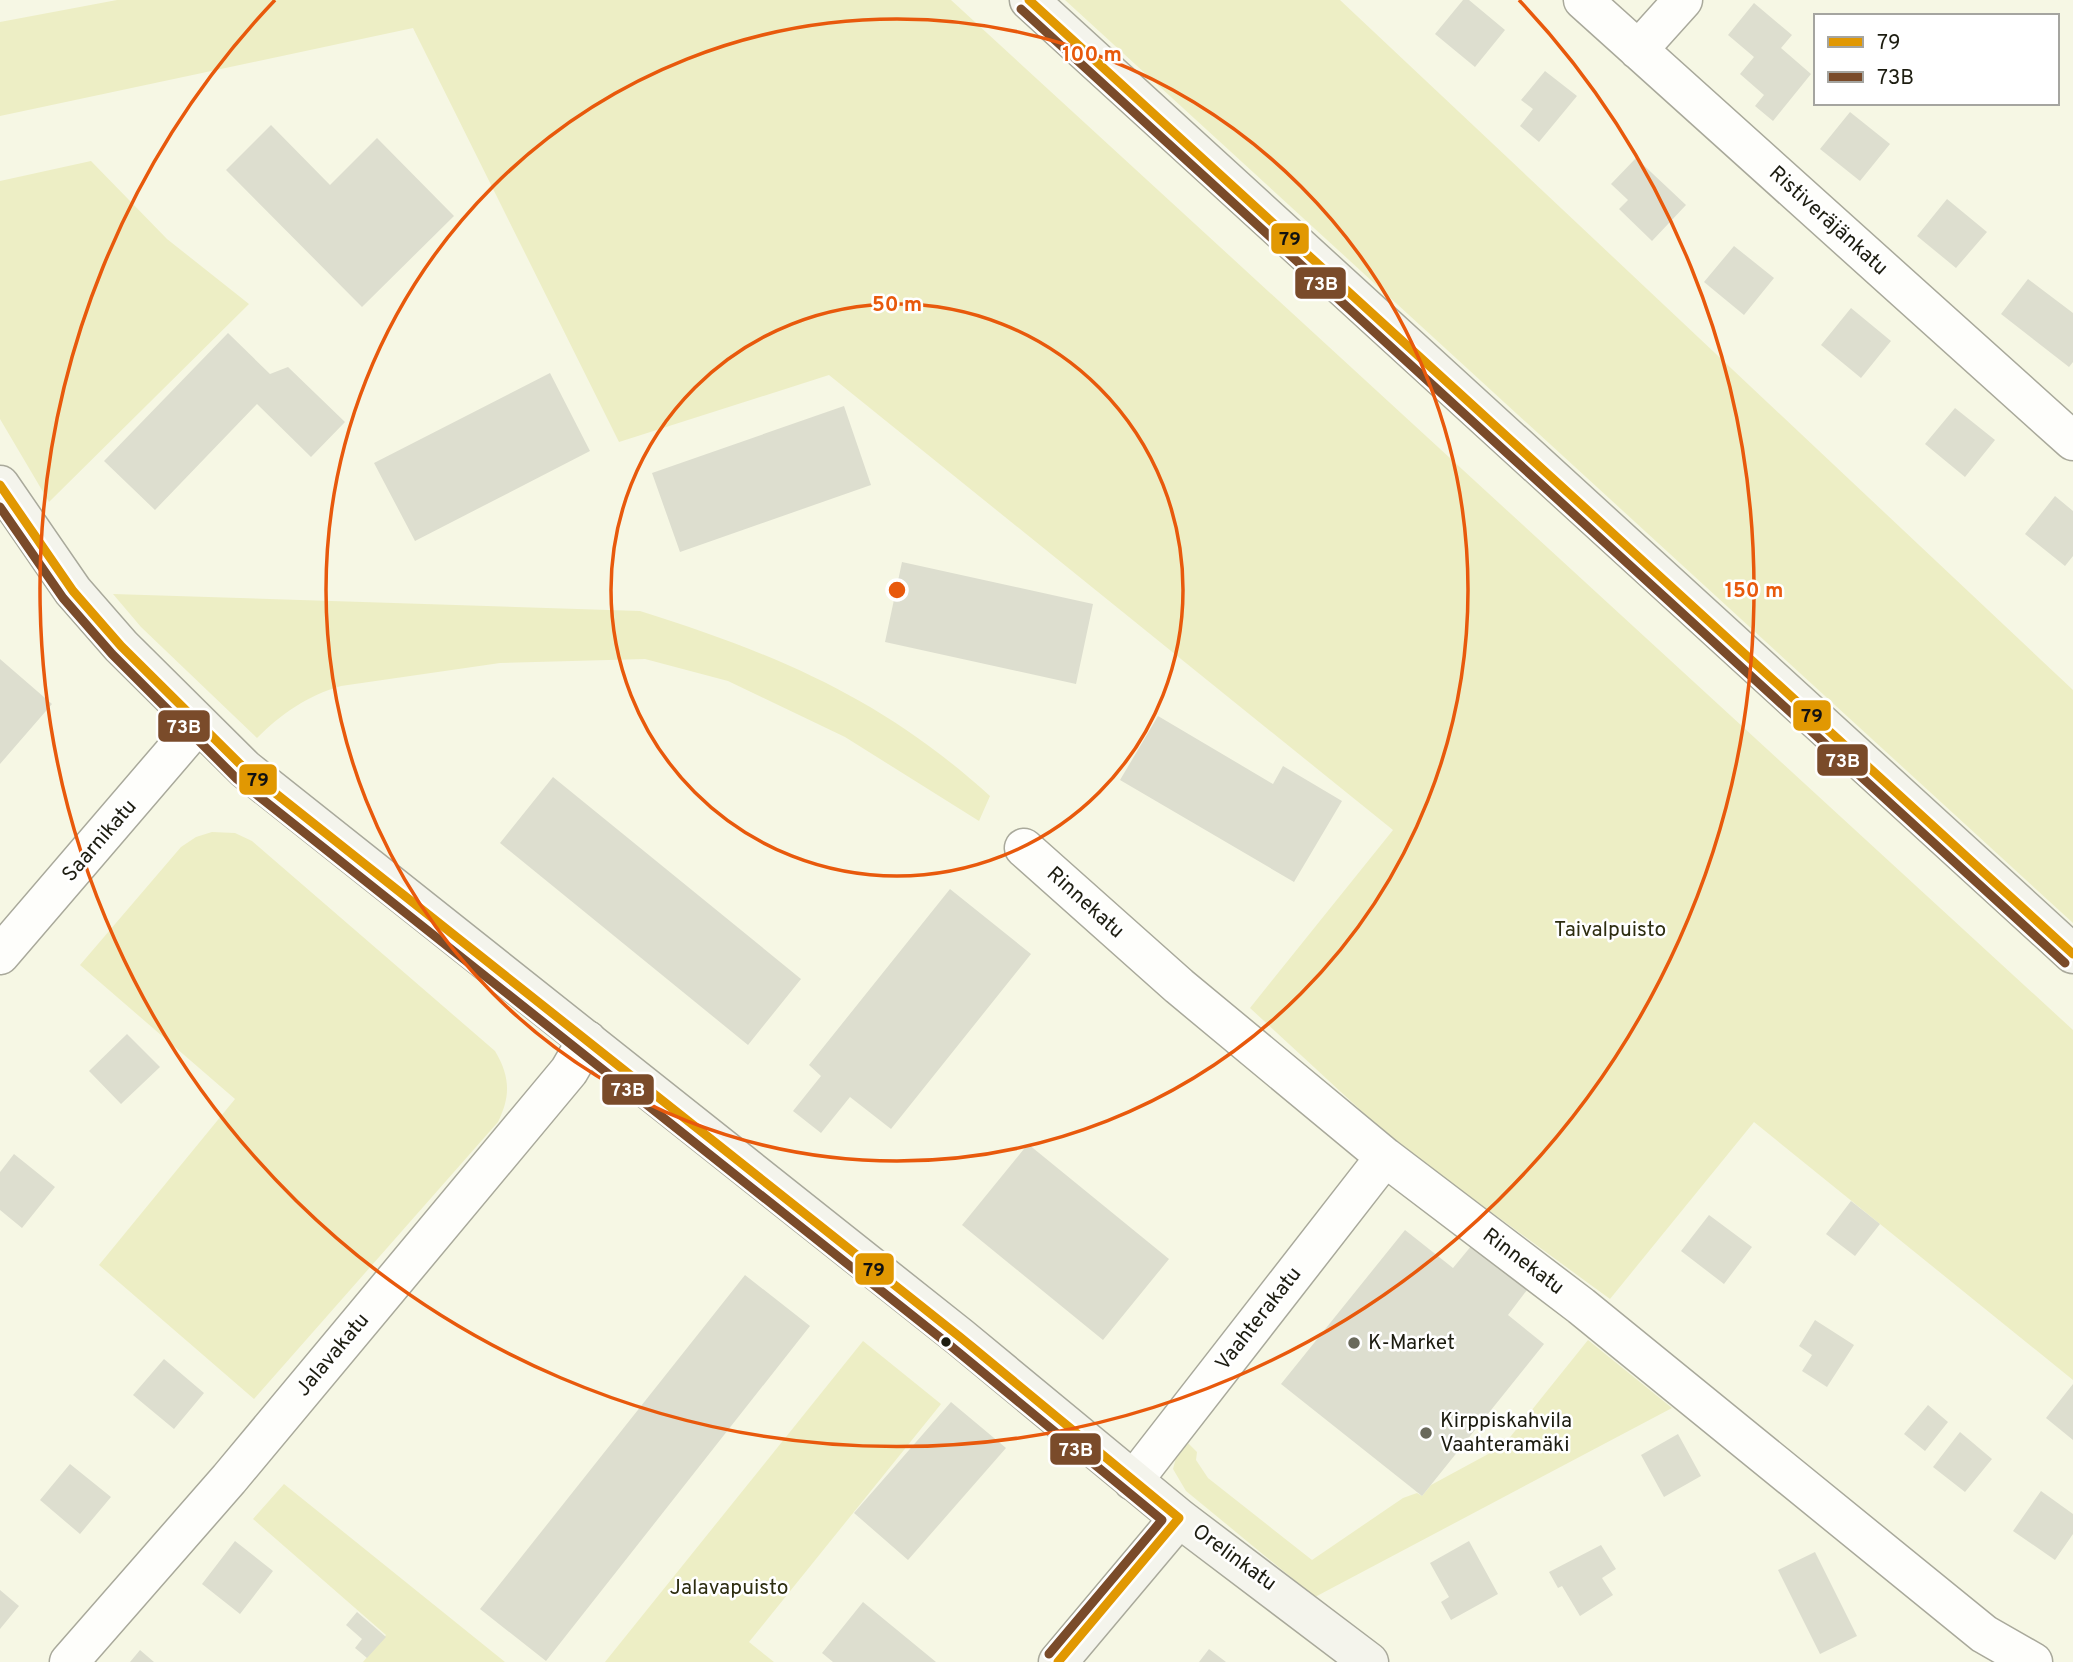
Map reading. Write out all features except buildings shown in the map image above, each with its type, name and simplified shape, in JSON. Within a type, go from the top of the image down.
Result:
[{"type":"street","points":[[1029,0],[2073,954]]},
{"type":"street","name":"Ristiveräjänkatu","points":[[1583,0],[2073,441]]},
{"type":"street","points":[[1638,50],[1684,0]]},
{"type":"street","name":"Orelinkatu","points":[[0,485],[74,591],[121,646],[245,769],[960,1337],[1133,1481],[1369,1662]]},
{"type":"street","name":"Saarnikatu","points":[[0,955],[198,724]]},
{"type":"street","name":"Rinnekatu","points":[[1024,848],[1179,986],[1385,1157],[1581,1306],[1984,1634],[2033,1662]]},
{"type":"street","name":"Jalavakatu","points":[[69,1662],[238,1468],[569,1070],[587,1040]]},
{"type":"street","name":"Vaahterakatu","points":[[1133,1481],[1385,1157]]},
{"type":"street","points":[[1058,1662],[1180,1518]]},
{"type":"green space","name":"Taivalpuisto","points":[[117,0],[951,0],[2073,1030],[2073,1380],[1754,1122],[1610,1299],[1394,1141],[1250,1008],[1393,830],[829,375],[619,442],[413,28],[0,116],[0,22]]},
{"type":"green space","points":[[1065,0],[1340,0],[2073,690],[2073,923]]},
{"type":"green space","points":[[91,161],[167,239],[249,304],[49,502],[0,419],[0,181]]},
{"type":"green space","points":[[113,594],[640,611],[737,644],[826,683],[909,732],[990,796],[979,821],[845,737],[728,681],[645,659],[500,663],[341,686],[296,706],[257,738],[141,627]]},
{"type":"green space","points":[[212,832],[235,833],[252,841],[495,1051],[504,1069],[507,1086],[505,1103],[498,1122],[254,1399],[99,1265],[235,1099],[80,965],[181,847],[196,837]]},
{"type":"green space","points":[[1588,1340],[1672,1408],[1315,1597],[1186,1491],[1173,1469],[1177,1454],[1187,1442],[1197,1452],[1196,1460],[1208,1478],[1312,1560],[1403,1498],[1417,1493],[1422,1496],[1431,1485],[1503,1446]]},
{"type":"green space","name":"Jalavapuisto","points":[[863,1341],[941,1404],[749,1642],[774,1662],[605,1662]]},
{"type":"green space","points":[[284,1484],[505,1662],[363,1662],[386,1635],[253,1519]]},
{"type":"transit line","name":"79","points":[[1029,0],[2073,954]]},
{"type":"transit line","name":"73B","points":[[1021,9],[2065,963]]},
{"type":"transit line","name":"79","points":[[0,485],[73,591],[121,646],[245,769],[960,1337],[1179,1518]]},
{"type":"transit line","name":"73B","points":[[0,507],[63,598],[112,654],[237,779],[952,1347],[1162,1520],[1049,1654]]},
{"type":"transit line","name":"79","points":[[1058,1662],[1179,1518]]},
{"type":"place","name":"K-Market","points":[[1354,1343]]},
{"type":"place","name":"Kirppiskahvila Vaahteramäki","points":[[1426,1433]]}]
